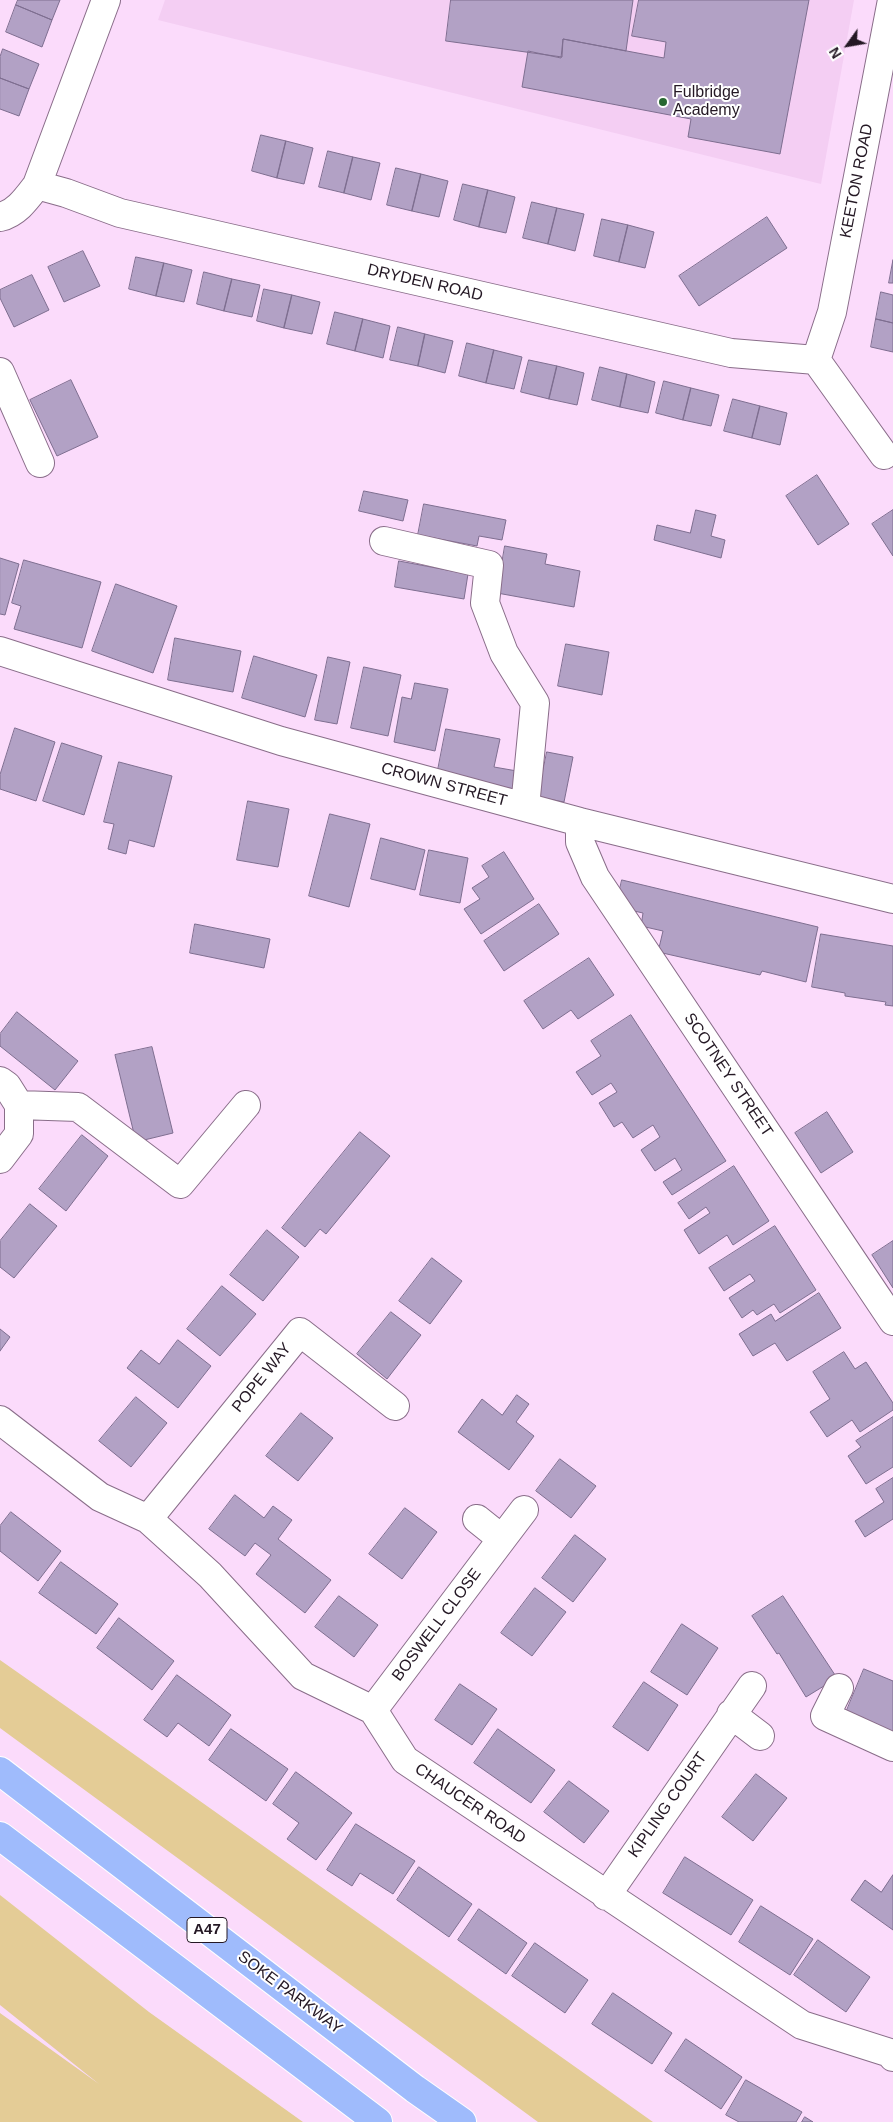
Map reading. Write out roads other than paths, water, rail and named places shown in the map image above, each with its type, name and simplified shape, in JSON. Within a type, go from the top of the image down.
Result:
[{"type":"highway","name":"SOKE PARKWAY","points":[[0,1770],[415,2089],[462,2122]]},
{"type":"highway","points":[[0,1836],[378,2122]]},
{"type":"highway","name":"A47","points":[[415,2089],[472,2122]]},
{"type":"street","points":[[0,216],[6,215],[22,204],[37,185],[106,0]]},
{"type":"street","name":"KEETON ROAD","points":[[816,360],[832,312],[892,0]]},
{"type":"street","name":"DRYDEN ROAD","points":[[37,185],[66,193],[120,213],[721,351],[816,360]]},
{"type":"street","points":[[816,360],[884,455]]},
{"type":"street","points":[[0,372],[40,463]]},
{"type":"street","points":[[384,541],[489,565],[485,603],[504,653],[535,703],[524,807]]},
{"type":"street","name":"CROWN STREET","points":[[0,651],[281,741],[580,822],[893,899]]},
{"type":"street","name":"SCOTNEY STREET","points":[[580,822],[580,842],[595,877],[893,1321]]},
{"type":"street","points":[[0,1081],[6,1086],[19,1105],[19,1134],[0,1159]]},
{"type":"street","points":[[19,1105],[78,1107],[180,1184],[246,1105]]},
{"type":"street","name":"POPE WAY","points":[[148,1519],[300,1332],[395,1406]]},
{"type":"street","points":[[0,1420],[100,1497],[148,1519],[210,1575],[303,1676],[373,1710]]},
{"type":"street","name":"BOSWELL CLOSE","points":[[373,1710],[524,1510]]},
{"type":"street","points":[[477,1519],[502,1539]]},
{"type":"street","name":"KIPLING COURT","points":[[606,1896],[752,1686]]},
{"type":"street","points":[[839,1688],[825,1716],[893,1747]]},
{"type":"street","name":"CHAUCER ROAD","points":[[373,1710],[404,1760],[606,1896],[802,2025],[892,2053]]},
{"type":"street","points":[[731,1714],[760,1736]]},
{"type":"place","name":"Fulbridge Academy","points":[[663,102]]}]
